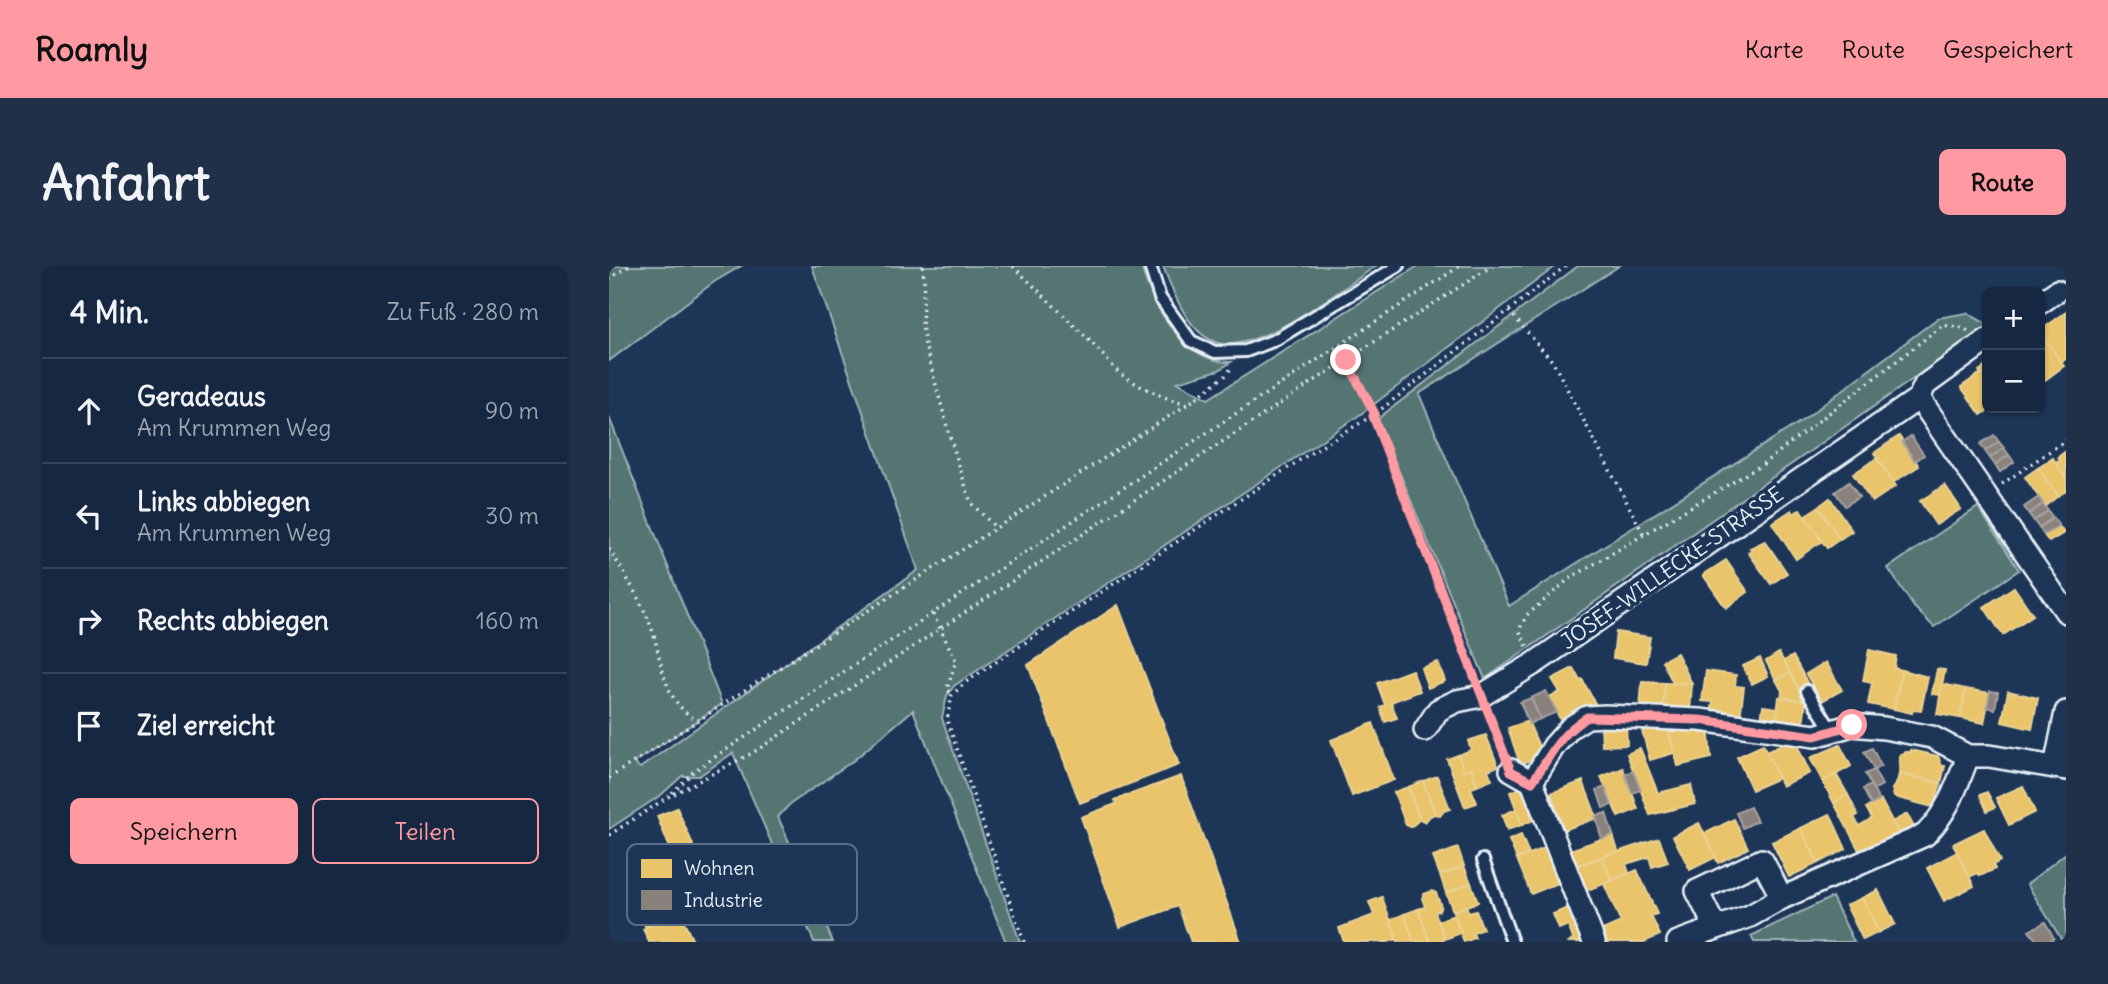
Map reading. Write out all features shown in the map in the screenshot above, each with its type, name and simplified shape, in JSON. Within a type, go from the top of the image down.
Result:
[{"type":"street","points":[[2045,299],[2057,291]]},
{"type":"street","name":"JOSEF-WILLECKE-STRASSE","points":[[1425,730],[1438,710],[1457,701],[1481,696],[1535,663],[1919,398],[1925,384],[1982,344]]},
{"type":"street","points":[[1919,398],[2066,611]]},
{"type":"street","points":[[1532,782],[1554,746],[1571,727],[1587,717],[1700,720],[1815,736],[1852,725],[1884,728],[1932,737],[1968,756],[1989,756],[2061,768],[2066,712]]},
{"type":"street","points":[[1678,942],[1750,916],[1782,898],[1925,835],[1941,818],[1956,789],[1968,756]]},
{"type":"street","points":[[1511,771],[1532,782],[1594,942]]},
{"type":"street","points":[[1715,928],[1697,891],[1762,860],[1782,898]]},
{"type":"lane","points":[[1150,266],[1160,298],[1191,341],[1216,352],[1246,351],[1275,340],[1398,266]]},
{"type":"lane","points":[[1807,691],[1832,731]]},
{"type":"lane","points":[[1483,860],[1512,942]]},
{"type":"path","points":[[609,279],[629,266]]},
{"type":"path","points":[[923,266],[922,324],[925,345],[950,437],[971,503],[996,527]]},
{"type":"path","points":[[1013,266],[1119,373],[1140,386],[1188,404]]},
{"type":"path","points":[[668,797],[694,771],[1460,266]]},
{"type":"path","points":[[609,835],[668,797],[754,752],[1492,266]]},
{"type":"path","points":[[1024,942],[947,720],[952,695],[966,682],[1166,548],[1309,454],[1374,415],[1566,266]]},
{"type":"path","points":[[1509,311],[1553,362],[1644,535]]},
{"type":"path","points":[[1535,663],[1519,630],[1527,615],[1569,579],[1763,464],[1943,325],[1964,328],[1982,340]]},
{"type":"path","points":[[1340,345],[1374,415],[1511,771]]},
{"type":"path","points":[[609,778],[1188,404],[1225,376],[1246,351]]},
{"type":"path","points":[[1985,495],[2066,440]]},
{"type":"path","points":[[609,549],[626,575],[648,619],[658,645],[667,688],[678,707],[698,720]]},
{"type":"path","points":[[933,614],[956,661],[947,689],[952,695]]},
{"type":"green space","points":[[609,266],[741,266],[714,282],[609,361]]},
{"type":"green space","points":[[812,266],[1141,266],[1162,314],[1185,342],[1198,353],[1214,360],[1231,362],[1219,370],[1177,382],[1208,399],[1418,266],[1556,266],[1361,414],[954,686],[947,696],[942,718],[1020,942],[1006,942],[913,710],[854,760],[789,805],[778,817],[790,844],[772,844],[733,753],[699,776],[682,776],[661,795],[609,829],[609,417],[722,704],[634,763],[640,768],[918,570]]},
{"type":"green space","points":[[1163,266],[1376,266],[1300,317],[1255,339],[1235,344],[1218,343],[1198,331],[1183,311]]},
{"type":"green space","points":[[1578,266],[1619,266],[1419,394],[1509,606],[1803,420],[1938,318],[1967,313],[1982,321],[1982,331],[1485,679],[1378,421]]},
{"type":"green space","points":[[1978,507],[2019,570],[1934,627],[1914,607],[1888,568]]},
{"type":"green space","points":[[2066,853],[2066,942],[2063,942],[2027,884]]},
{"type":"green space","points":[[1832,897],[1854,942],[1754,942],[1751,936]]},
{"type":"green space","points":[[807,925],[826,925],[833,942],[814,942]]},
{"type":"building: Wohnen","points":[[2066,312],[2066,359],[2061,362],[2045,338],[2045,327]]},
{"type":"building: Wohnen","points":[[2045,339],[2064,366],[2045,380]]},
{"type":"building: Wohnen","points":[[1981,373],[1982,413],[1984,413],[1981,415],[1961,387]]},
{"type":"building: Wohnen","points":[[1899,436],[1919,466],[1894,482],[1874,453]]},
{"type":"building: Wohnen","points":[[2066,451],[2066,479],[2056,463],[2060,460],[2058,457]]},
{"type":"building: Wohnen","points":[[1877,458],[1896,486],[1872,502],[1853,474]]},
{"type":"building: Wohnen","points":[[2053,458],[2066,479],[2066,491],[2058,496],[2038,468]]},
{"type":"building: Wohnen","points":[[2038,468],[2058,496],[2045,506],[2025,477]]},
{"type":"building: Wohnen","points":[[1945,485],[1961,509],[1936,525],[1920,501]]},
{"type":"building: Wohnen","points":[[1830,498],[1852,531],[1840,539],[1818,507]]},
{"type":"building: Wohnen","points":[[1818,507],[1840,539],[1827,548],[1804,516]]},
{"type":"building: Wohnen","points":[[1800,509],[1822,541],[1796,559],[1772,523],[1792,510],[1794,514]]},
{"type":"building: Wohnen","points":[[2059,526],[2064,533],[2049,542],[2044,535]]},
{"type":"building: Wohnen","points":[[1765,541],[1787,573],[1771,584],[1748,552],[1752,550],[1750,548]]},
{"type":"building: Wohnen","points":[[1726,560],[1748,592],[1726,608],[1703,575]]},
{"type":"building: Wohnen","points":[[2014,587],[2033,615],[2003,635],[1984,607]]},
{"type":"building: Wohnen","points":[[1118,605],[1179,765],[1080,803],[1028,665]]},
{"type":"building: Wohnen","points":[[1616,632],[1650,637],[1646,663],[1613,658]]},
{"type":"building: Wohnen","points":[[1869,650],[1896,656],[1894,668],[1902,670],[1894,709],[1868,704],[1872,683],[1863,681]]},
{"type":"building: Wohnen","points":[[1677,653],[1692,684],[1673,683],[1662,661]]},
{"type":"building: Wohnen","points":[[1779,653],[1790,673],[1776,680],[1766,661]]},
{"type":"building: Wohnen","points":[[1793,656],[1809,686],[1800,691],[1784,661]]},
{"type":"building: Wohnen","points":[[1760,658],[1768,676],[1752,684],[1743,666]]},
{"type":"building: Wohnen","points":[[1438,662],[1445,681],[1428,688],[1421,668]]},
{"type":"building: Wohnen","points":[[1826,662],[1842,690],[1822,701],[1806,674]]},
{"type":"building: Wohnen","points":[[1573,668],[1596,705],[1562,723],[1549,697],[1560,692],[1552,679]]},
{"type":"building: Wohnen","points":[[1937,669],[1945,670],[1940,695],[1932,694]]},
{"type":"building: Wohnen","points":[[1412,670],[1420,691],[1391,702],[1397,718],[1385,722],[1380,707],[1385,705],[1377,683]]},
{"type":"building: Wohnen","points":[[1902,670],[1928,677],[1921,711],[1913,710],[1912,713],[1894,709]]},
{"type":"building: Wohnen","points":[[1706,671],[1736,675],[1735,686],[1744,687],[1740,718],[1711,714],[1713,702],[1702,701]]},
{"type":"building: Wohnen","points":[[1790,673],[1806,701],[1781,698],[1782,691],[1776,680]]},
{"type":"building: Wohnen","points":[[1642,682],[1665,683],[1663,711],[1640,710]]},
{"type":"building: Wohnen","points":[[1665,683],[1692,684],[1690,712],[1663,711]]},
{"type":"building: Wohnen","points":[[1942,684],[1966,689],[1960,718],[1937,714]]},
{"type":"building: Wohnen","points":[[1966,689],[1990,693],[1984,723],[1960,718]]},
{"type":"building: Wohnen","points":[[2008,691],[2038,698],[2032,729],[2002,722]]},
{"type":"building: Wohnen","points":[[1779,697],[1806,701],[1803,725],[1776,722]]},
{"type":"building: Wohnen","points":[[1763,706],[1778,708],[1776,722],[1761,720]]},
{"type":"building: Wohnen","points":[[1528,721],[1543,756],[1520,764],[1508,728]]},
{"type":"building: Wohnen","points":[[1626,722],[1627,745],[1602,746],[1601,723]]},
{"type":"building: Wohnen","points":[[1373,723],[1394,780],[1352,796],[1331,740]]},
{"type":"building: Wohnen","points":[[1667,724],[1674,753],[1650,760],[1642,731]]},
{"type":"building: Wohnen","points":[[1708,726],[1711,758],[1678,766],[1669,732]]},
{"type":"building: Wohnen","points":[[1486,735],[1498,766],[1488,770],[1492,780],[1477,786],[1471,768],[1464,771],[1458,755],[1471,750],[1468,741]]},
{"type":"building: Wohnen","points":[[1794,739],[1810,773],[1782,786],[1766,752]]},
{"type":"building: Wohnen","points":[[1763,745],[1779,778],[1752,790],[1737,757]]},
{"type":"building: Wohnen","points":[[1840,745],[1851,766],[1823,782],[1810,758]]},
{"type":"building: Wohnen","points":[[1640,748],[1658,793],[1691,785],[1695,804],[1650,815],[1627,754]]},
{"type":"building: Wohnen","points":[[1911,750],[1938,756],[1942,766],[1945,766],[1941,783],[1899,774],[1900,755]]},
{"type":"building: Wohnen","points":[[1458,755],[1464,771],[1471,768],[1477,786],[1471,788],[1477,803],[1465,807],[1447,759]]},
{"type":"building: Wohnen","points":[[1623,768],[1638,809],[1618,817],[1601,777]]},
{"type":"building: Wohnen","points":[[1836,774],[1848,795],[1834,803],[1823,782]]},
{"type":"building: Wohnen","points":[[1899,774],[1941,783],[1933,807],[1894,797],[1892,789]]},
{"type":"building: Wohnen","points":[[1181,776],[1241,942],[1191,942],[1178,906],[1120,927],[1081,817],[1116,804],[1115,800]]},
{"type":"building: Wohnen","points":[[1437,776],[1450,809],[1440,816],[1435,814],[1423,781]]},
{"type":"building: Wohnen","points":[[1423,781],[1435,814],[1425,822],[1420,819],[1408,787]]},
{"type":"building: Wohnen","points":[[1583,781],[1597,818],[1564,830],[1551,793]]},
{"type":"building: Wohnen","points":[[1529,785],[1541,817],[1522,825],[1510,792]]},
{"type":"building: Wohnen","points":[[2023,786],[2035,812],[2009,825],[1996,798]]},
{"type":"building: Wohnen","points":[[1408,787],[1420,819],[1411,827],[1406,825],[1394,792]]},
{"type":"building: Wohnen","points":[[1987,792],[1995,807],[1987,811],[1980,795]]},
{"type":"building: Wohnen","points":[[1848,795],[1858,815],[1854,817],[1859,826],[1872,818],[1866,808],[1881,800],[1900,836],[1862,856],[1834,803]]},
{"type":"building: Wohnen","points":[[677,808],[693,844],[668,844],[657,816]]},
{"type":"building: Wohnen","points":[[1516,809],[1522,825],[1507,830],[1502,815]]},
{"type":"building: Wohnen","points":[[1830,814],[1846,849],[1818,863],[1801,828]]},
{"type":"building: Wohnen","points":[[1907,814],[1915,829],[1900,836],[1892,822]]},
{"type":"building: Wohnen","points":[[1734,819],[1748,848],[1718,863],[1704,834]]},
{"type":"building: Wohnen","points":[[1699,823],[1716,857],[1690,870],[1673,836]]},
{"type":"building: Wohnen","points":[[1801,828],[1818,863],[1789,877],[1772,842]]},
{"type":"building: Wohnen","points":[[1984,829],[2000,861],[1993,865],[1995,869],[1980,876],[1978,873],[1969,877],[1953,844]]},
{"type":"building: Wohnen","points":[[1521,835],[1529,854],[1517,859],[1509,840]]},
{"type":"building: Wohnen","points":[[1613,835],[1618,851],[1570,868],[1564,852]]},
{"type":"building: Wohnen","points":[[1659,838],[1668,862],[1652,867],[1649,857],[1626,864],[1629,873],[1612,881],[1602,857]]},
{"type":"building: Wohnen","points":[[1547,847],[1561,882],[1531,894],[1517,859]]},
{"type":"building: Wohnen","points":[[1458,848],[1464,866],[1440,875],[1433,857]]},
{"type":"building: Wohnen","points":[[1957,852],[1974,886],[1944,901],[1927,868]]},
{"type":"building: Wohnen","points":[[1602,857],[1612,881],[1580,893],[1570,868]]},
{"type":"building: Wohnen","points":[[1464,866],[1471,883],[1446,893],[1440,875]]},
{"type":"building: Wohnen","points":[[1637,870],[1657,914],[1651,916],[1660,935],[1644,942],[1603,942],[1598,932],[1621,922],[1604,884]]},
{"type":"building: Wohnen","points":[[1471,883],[1478,902],[1453,911],[1446,893]]},
{"type":"building: Wohnen","points":[[1878,890],[1895,924],[1879,932],[1862,898]]},
{"type":"building: Wohnen","points":[[1432,891],[1436,893],[1441,906],[1439,911],[1435,912],[1445,939],[1438,942],[1430,942],[1418,909],[1425,907],[1422,898],[1424,894]]},
{"type":"building: Wohnen","points":[[1382,897],[1397,939],[1388,942],[1344,942],[1339,928],[1374,915],[1369,902]]},
{"type":"building: Wohnen","points":[[1862,898],[1879,932],[1863,940],[1846,905]]},
{"type":"building: Wohnen","points":[[1466,906],[1469,913],[1476,911],[1483,929],[1473,933],[1475,938],[1464,942],[1453,911]]},
{"type":"building: Wohnen","points":[[1572,906],[1585,940],[1580,942],[1569,942],[1573,939],[1568,925],[1559,929],[1553,914]]},
{"type":"building: Wohnen","points":[[1418,909],[1430,942],[1414,942],[1404,914]]},
{"type":"building: Wohnen","points":[[1404,914],[1414,942],[1398,942],[1390,920]]},
{"type":"building: Wohnen","points":[[1454,915],[1461,933],[1445,939],[1438,921]]},
{"type":"building: Wohnen","points":[[651,925],[685,925],[693,941],[649,942],[643,929]]},
{"type":"building: Industrie","points":[[1994,435],[1999,442],[1985,451],[1980,444]]},
{"type":"building: Industrie","points":[[1911,436],[1924,455],[1915,461],[1902,442]]},
{"type":"building: Industrie","points":[[1999,442],[2004,448],[1990,458],[1985,451]]},
{"type":"building: Industrie","points":[[2004,448],[2009,455],[1995,465],[1990,458]]},
{"type":"building: Industrie","points":[[2009,455],[2014,462],[2000,472],[1995,465]]},
{"type":"building: Industrie","points":[[1849,482],[1859,497],[1845,506],[1835,492]]},
{"type":"building: Industrie","points":[[2039,497],[2043,504],[2029,514],[2024,507]]},
{"type":"building: Industrie","points":[[2043,504],[2048,511],[2034,521],[2029,514]]},
{"type":"building: Industrie","points":[[2048,511],[2053,518],[2039,528],[2034,521]]},
{"type":"building: Industrie","points":[[2053,518],[2059,526],[2044,535],[2039,528]]},
{"type":"building: Industrie","points":[[1546,691],[1557,712],[1540,719],[1531,698]]},
{"type":"building: Industrie","points":[[1990,691],[1998,692],[1995,709],[1987,707]]},
{"type":"building: Industrie","points":[[1531,698],[1540,719],[1529,724],[1520,702]]},
{"type":"building: Industrie","points":[[1872,748],[1881,766],[1874,770],[1864,752]]},
{"type":"building: Industrie","points":[[1874,770],[1882,785],[1873,790],[1865,774]]},
{"type":"building: Industrie","points":[[1633,771],[1641,790],[1632,793],[1625,774]]},
{"type":"building: Industrie","points":[[1871,785],[1879,801],[1871,805],[1863,789]]},
{"type":"building: Industrie","points":[[1605,787],[1612,805],[1603,808],[1597,790]]},
{"type":"building: Industrie","points":[[1750,807],[1757,821],[1743,828],[1736,813]]},
{"type":"building: Industrie","points":[[1606,813],[1613,835],[1602,839],[1596,816]]},
{"type":"building: Industrie","points":[[2045,922],[2054,938],[2048,942],[2038,942],[2029,931]]},
{"type":"route","points":[[1346,360],[1375,414],[1373,416],[1511,771],[1532,782],[1554,746],[1571,727],[1587,717],[1700,720],[1815,736],[1852,725]]}]
